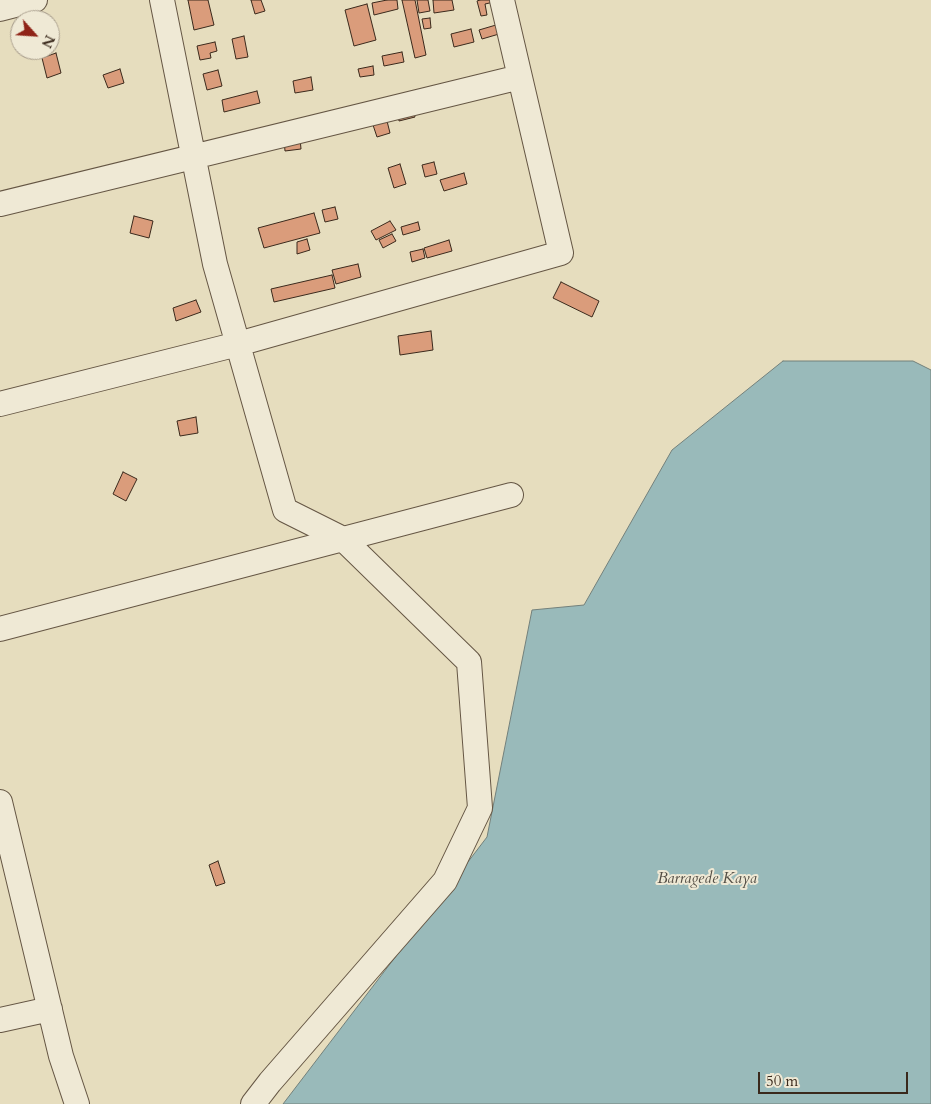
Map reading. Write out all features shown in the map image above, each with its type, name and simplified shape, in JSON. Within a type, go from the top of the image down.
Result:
[{"type":"street","points":[[0,9],[35,0]]},
{"type":"street","points":[[162,0],[215,264],[285,510],[343,539],[469,662],[480,808],[445,880],[253,1104]]},
{"type":"street","points":[[0,404],[238,344],[561,253],[502,0]]},
{"type":"street","points":[[0,204],[520,77]]},
{"type":"street","points":[[0,629],[511,495]]},
{"type":"street","points":[[0,802],[3,828],[62,1056],[77,1104]]},
{"type":"street","points":[[0,1020],[50,1009]]},
{"type":"water","name":"Barragede Kaya","points":[[783,361],[913,361],[931,370],[931,1104],[283,1104],[487,837],[532,610],[584,605],[672,450]]},
{"type":"building","points":[[188,0],[208,0],[214,25],[194,30]]},
{"type":"building","points":[[251,0],[261,0],[265,11],[255,14]]},
{"type":"building","points":[[397,0],[398,9],[374,15],[372,3]]},
{"type":"building","points":[[402,0],[415,0],[426,55],[415,58]]},
{"type":"building","points":[[417,0],[428,0],[430,11],[419,13]]},
{"type":"building","points":[[433,0],[452,0],[454,10],[434,13]]},
{"type":"building","points":[[494,0],[494,2],[485,4],[487,15],[481,16],[477,1]]},
{"type":"building","points":[[367,4],[376,40],[354,46],[345,10]]},
{"type":"building","points":[[430,18],[431,28],[424,29],[422,19]]},
{"type":"building","points":[[496,25],[499,34],[482,39],[479,30]]},
{"type":"building","points":[[471,29],[474,42],[454,47],[451,34]]},
{"type":"building","points":[[244,36],[248,57],[236,59],[232,39]]},
{"type":"building","points":[[215,42],[217,51],[210,53],[211,58],[200,60],[197,46]]},
{"type":"building","points":[[402,52],[404,62],[384,66],[382,56]]},
{"type":"building","points":[[42,60],[58,60],[61,73],[47,78]]},
{"type":"building","points":[[373,66],[374,75],[360,77],[358,69]]},
{"type":"building","points":[[120,69],[124,83],[108,88],[103,75]]},
{"type":"building","points":[[218,70],[222,86],[207,90],[203,74]]},
{"type":"building","points":[[311,77],[313,90],[295,93],[293,81]]},
{"type":"building","points":[[257,91],[260,103],[224,112],[222,100]]},
{"type":"building","points":[[412,107],[415,117],[399,121],[397,111]]},
{"type":"building","points":[[386,117],[390,133],[377,137],[372,122]]},
{"type":"building","points":[[300,138],[301,149],[285,151],[284,140]]},
{"type":"building","points":[[434,162],[437,174],[425,177],[422,165]]},
{"type":"building","points":[[400,164],[406,184],[394,188],[388,168]]},
{"type":"building","points":[[464,173],[467,184],[444,191],[440,180]]},
{"type":"building","points":[[335,207],[338,219],[325,222],[322,210]]},
{"type":"building","points":[[314,213],[320,233],[264,248],[258,228]]},
{"type":"building","points":[[134,216],[153,221],[149,238],[130,233]]},
{"type":"building","points":[[390,221],[396,230],[376,240],[371,231]]},
{"type":"building","points":[[418,222],[420,230],[403,235],[401,227]]},
{"type":"building","points":[[392,234],[396,241],[383,248],[379,240]]},
{"type":"building","points":[[307,239],[310,250],[297,254],[297,242]]},
{"type":"building","points":[[449,240],[452,251],[427,258],[424,248]]},
{"type":"building","points":[[423,249],[425,258],[412,262],[410,252]]},
{"type":"building","points":[[358,264],[361,277],[336,284],[332,270]]},
{"type":"building","points":[[332,275],[335,288],[274,302],[271,289]]},
{"type":"building","points":[[561,282],[599,301],[592,317],[553,298]]},
{"type":"building","points":[[196,300],[201,312],[176,321],[173,308]]},
{"type":"building","points":[[431,331],[433,350],[400,355],[398,336]]},
{"type":"building","points":[[196,417],[198,433],[180,436],[177,421]]},
{"type":"building","points":[[123,472],[137,479],[126,501],[113,494]]},
{"type":"building","points":[[218,861],[225,883],[216,886],[209,865]]}]
